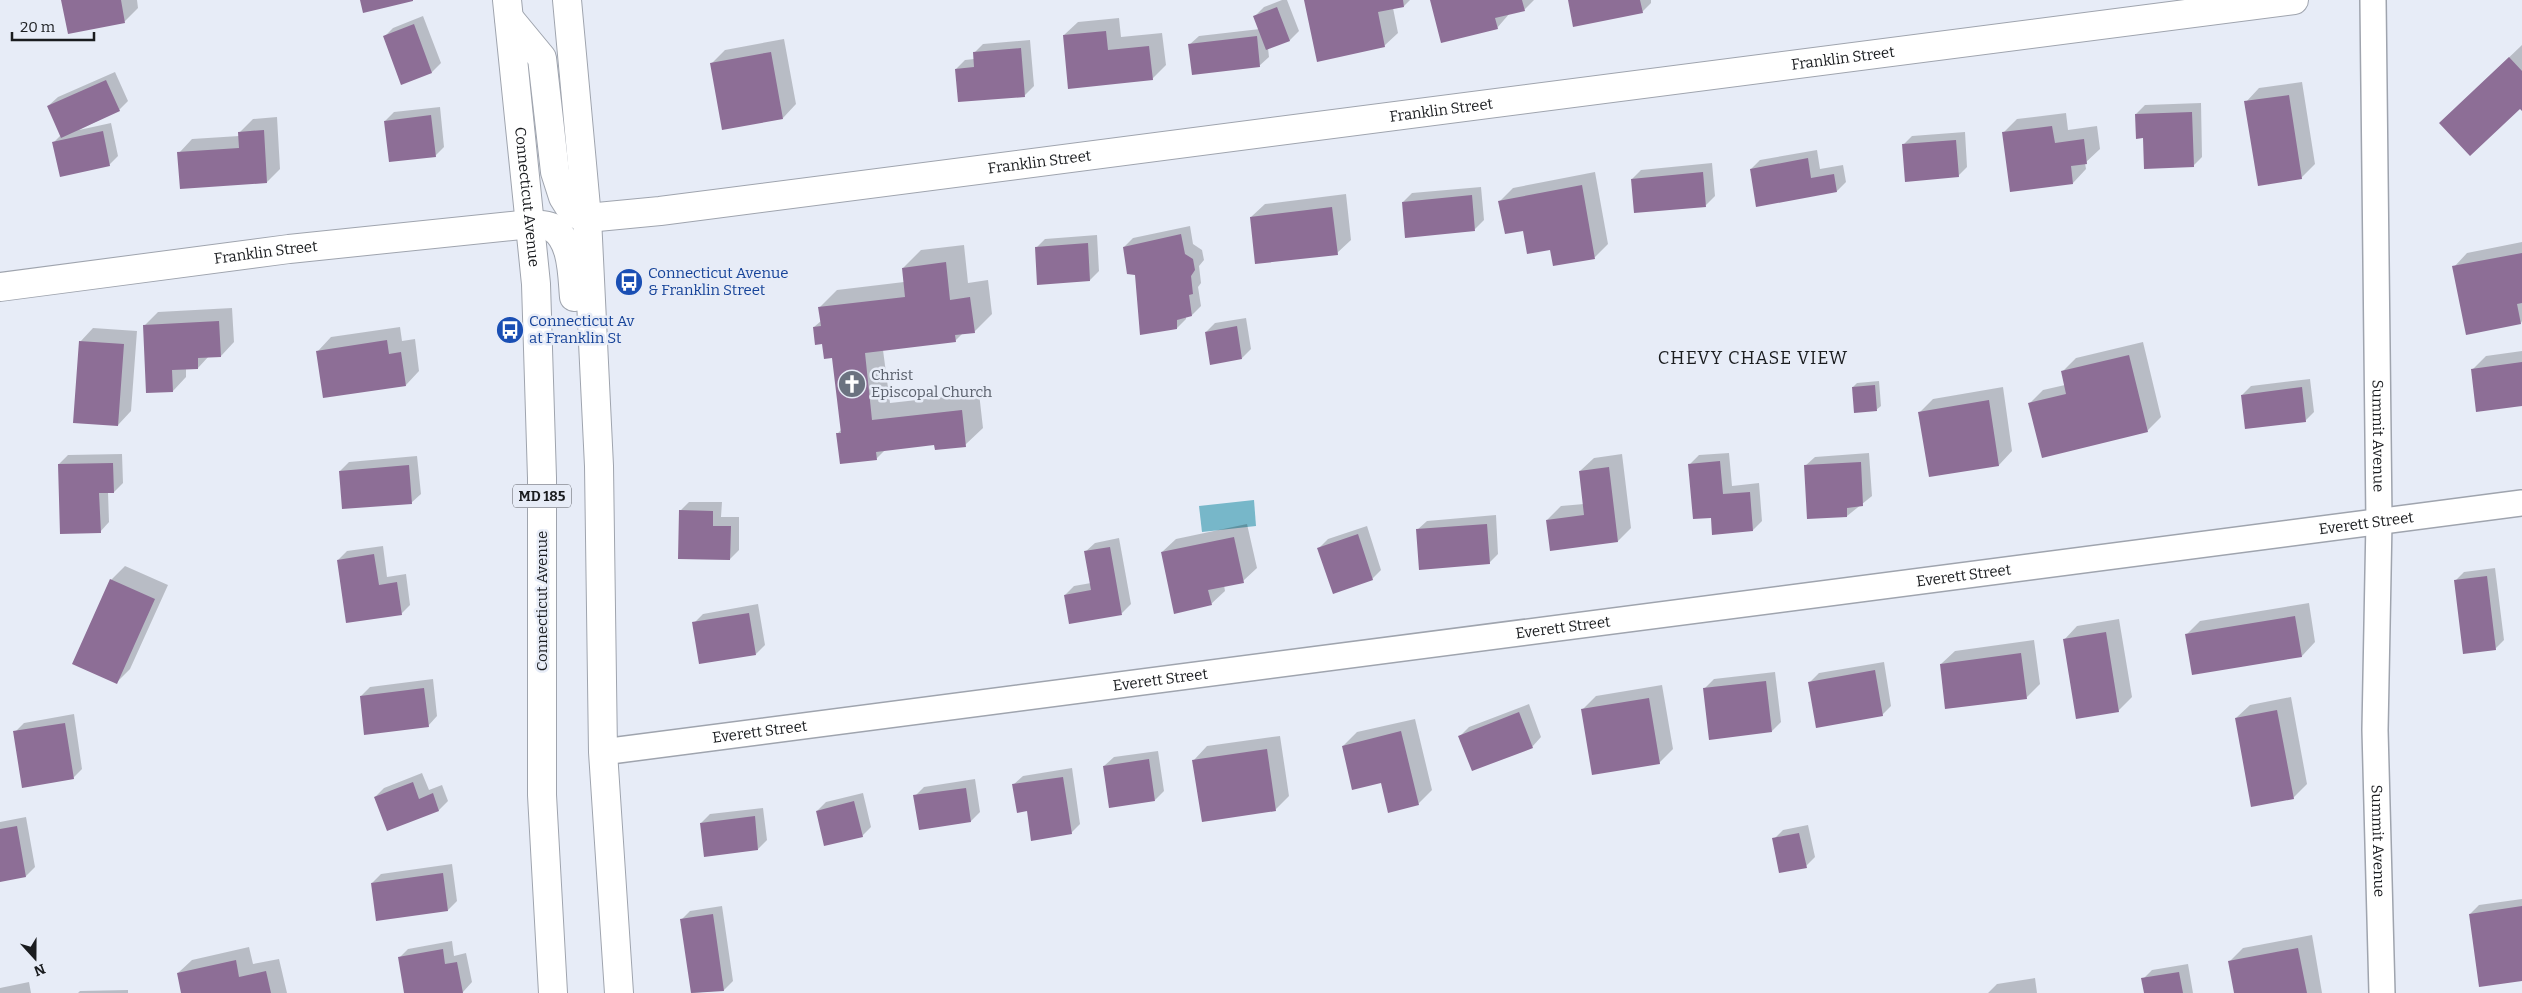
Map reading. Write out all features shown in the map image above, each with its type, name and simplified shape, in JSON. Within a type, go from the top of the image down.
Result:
[{"type":"main road","points":[[567,0],[587,218],[599,466],[603,752],[619,993]]},
{"type":"main road","name":"Franklin Street","points":[[587,218],[660,211],[2294,0]]},
{"type":"main road","points":[[508,9],[542,58],[554,172],[563,197],[573,214],[587,218]]},
{"type":"main road","name":"Connecticut Avenue","points":[[508,9],[536,284],[542,478],[542,795],[553,993]]},
{"type":"main road","points":[[531,224],[551,227],[564,241],[572,268],[578,353],[595,378]]},
{"type":"main road","name":"Franklin Street","points":[[0,287],[289,249],[531,224]]},
{"type":"street","name":"Summit Avenue","points":[[2373,0],[2379,521],[2376,730],[2382,993]]},
{"type":"street","name":"Everett Street","points":[[603,752],[2522,502]]},
{"type":"water","points":[[1254,500],[1256,526],[1202,532],[1199,506]]},
{"type":"building","points":[[61,0],[121,0],[125,23],[68,34]]},
{"type":"building","points":[[360,0],[413,0],[413,1],[363,13]]},
{"type":"building","points":[[1304,0],[1403,0],[1404,7],[1378,12],[1385,47],[1317,62]]},
{"type":"building","points":[[1430,0],[1522,0],[1525,11],[1495,18],[1498,29],[1441,43]]},
{"type":"building","points":[[1568,0],[1640,0],[1643,13],[1573,27]]},
{"type":"building","points":[[1277,7],[1290,41],[1266,50],[1253,16]]},
{"type":"building","points":[[414,24],[432,73],[401,85],[383,36]]},
{"type":"building","points":[[1106,31],[1108,50],[1149,46],[1153,80],[1068,89],[1063,35]]},
{"type":"building","points":[[1257,36],[1260,67],[1192,75],[1188,44]]},
{"type":"building","points":[[1021,48],[1025,97],[958,102],[955,69],[974,67],[973,52]]},
{"type":"building","points":[[771,52],[783,119],[722,130],[710,63]]},
{"type":"building","points":[[2509,57],[2522,71],[2522,111],[2520,109],[2470,156],[2439,123]]},
{"type":"building","points":[[106,80],[120,111],[61,138],[47,106]]},
{"type":"building","points":[[2289,95],[2302,179],[2258,186],[2244,101]]},
{"type":"building","points":[[2192,112],[2194,167],[2144,169],[2143,138],[2136,139],[2135,114]]},
{"type":"building","points":[[431,115],[436,157],[389,162],[384,121]]},
{"type":"building","points":[[2052,126],[2055,143],[2084,139],[2087,164],[2071,166],[2073,184],[2010,192],[2002,132]]},
{"type":"building","points":[[264,130],[267,183],[180,189],[177,152],[239,148],[238,132]]},
{"type":"building","points":[[103,131],[110,166],[60,177],[52,142]]},
{"type":"building","points":[[1956,140],[1959,177],[1905,182],[1902,144]]},
{"type":"building","points":[[1808,158],[1811,178],[1834,174],[1837,192],[1756,207],[1750,169]]},
{"type":"building","points":[[1703,172],[1706,207],[1634,213],[1631,179]]},
{"type":"building","points":[[1582,185],[1595,259],[1553,266],[1550,250],[1527,254],[1523,231],[1505,234],[1498,201]]},
{"type":"building","points":[[1472,195],[1475,231],[1405,238],[1402,202]]},
{"type":"building","points":[[1332,207],[1338,255],[1255,264],[1250,217]]},
{"type":"building","points":[[1181,234],[1185,254],[1193,259],[1195,270],[1191,276],[1193,294],[1189,295],[1192,316],[1177,320],[1177,329],[1140,335],[1135,275],[1127,274],[1123,247]]},
{"type":"building","points":[[1088,243],[1090,281],[1037,285],[1035,247]]},
{"type":"building","points":[[2522,253],[2522,303],[2517,304],[2521,324],[2466,335],[2452,266]]},
{"type":"building","name":"Christ Episcopal Church","points":[[946,262],[950,300],[970,297],[975,333],[955,335],[956,342],[865,353],[872,420],[962,410],[966,447],[935,450],[934,445],[876,452],[877,460],[840,464],[836,433],[841,433],[832,358],[824,359],[822,344],[815,345],[813,327],[821,326],[818,307],[905,297],[902,268]]},
{"type":"building","points":[[219,321],[221,357],[198,358],[198,369],[172,370],[173,392],[146,393],[143,325]]},
{"type":"building","points":[[1237,326],[1242,359],[1210,365],[1205,332]]},
{"type":"building","points":[[387,340],[389,354],[401,352],[406,386],[323,398],[316,351]]},
{"type":"building","points":[[79,341],[124,344],[118,426],[73,423]]},
{"type":"building","points":[[2129,355],[2148,432],[2042,458],[2028,403],[2066,394],[2061,371]]},
{"type":"building","points":[[2522,362],[2522,406],[2476,412],[2471,369]]},
{"type":"building","points":[[1875,385],[1877,411],[1854,413],[1852,387]]},
{"type":"building","points":[[2302,387],[2306,422],[2245,429],[2241,395]]},
{"type":"building","points":[[1989,400],[1999,466],[1929,477],[1918,412]]},
{"type":"building","points":[[1720,461],[1723,494],[1750,492],[1753,531],[1712,535],[1711,518],[1693,519],[1688,464]]},
{"type":"building","points":[[1861,462],[1863,506],[1847,508],[1847,517],[1807,519],[1804,465]]},
{"type":"building","points":[[113,463],[114,493],[99,493],[101,533],[60,534],[58,464]]},
{"type":"building","points":[[409,465],[412,504],[342,509],[339,471]]},
{"type":"building","points":[[1609,467],[1618,542],[1550,551],[1546,520],[1584,515],[1579,471]]},
{"type":"building","points":[[679,510],[713,511],[713,526],[731,526],[730,560],[678,559]]},
{"type":"building","points":[[1487,524],[1490,564],[1419,570],[1416,529]]},
{"type":"building","points":[[1358,534],[1373,580],[1333,594],[1317,548]]},
{"type":"building","points":[[1234,537],[1244,583],[1208,590],[1212,605],[1174,614],[1161,552]]},
{"type":"building","points":[[1110,547],[1122,615],[1069,624],[1064,595],[1091,590],[1084,551]]},
{"type":"building","points":[[374,554],[379,585],[397,582],[402,615],[346,623],[337,560]]},
{"type":"building","points":[[2487,576],[2496,650],[2463,654],[2454,580]]},
{"type":"building","points":[[110,579],[155,599],[117,684],[72,664]]},
{"type":"building","points":[[749,613],[756,655],[699,664],[692,622]]},
{"type":"building","points":[[2295,616],[2302,657],[2192,675],[2185,634]]},
{"type":"building","points":[[2106,632],[2119,712],[2076,719],[2063,639]]},
{"type":"building","points":[[2021,653],[2027,699],[1945,709],[1940,664]]},
{"type":"building","points":[[1875,670],[1883,716],[1816,728],[1808,682]]},
{"type":"building","points":[[1766,681],[1772,732],[1709,740],[1703,688]]},
{"type":"building","points":[[424,688],[429,727],[364,735],[360,696]]},
{"type":"building","points":[[1649,698],[1660,764],[1592,775],[1581,709]]},
{"type":"building","points":[[2277,710],[2294,799],[2251,807],[2235,718]]},
{"type":"building","points":[[1519,712],[1533,748],[1472,771],[1458,736]]},
{"type":"building","points":[[65,723],[74,779],[22,788],[13,731]]},
{"type":"building","points":[[1401,731],[1419,805],[1388,813],[1381,783],[1352,790],[1342,746]]},
{"type":"building","points":[[1267,749],[1276,811],[1202,822],[1192,760]]},
{"type":"building","points":[[1149,759],[1155,801],[1109,808],[1103,766]]},
{"type":"building","points":[[1063,777],[1072,834],[1031,841],[1027,811],[1017,813],[1012,784]]},
{"type":"building","points":[[413,782],[419,799],[433,793],[439,811],[387,831],[374,797]]},
{"type":"building","points":[[966,788],[971,822],[919,830],[913,795]]},
{"type":"building","points":[[854,801],[863,837],[824,846],[816,811]]},
{"type":"building","points":[[755,816],[758,850],[704,857],[700,823]]},
{"type":"building","points":[[17,826],[26,877],[0,882],[0,829]]},
{"type":"building","points":[[1799,833],[1807,868],[1779,873],[1772,838]]},
{"type":"building","points":[[443,873],[448,911],[376,921],[371,883]]},
{"type":"building","points":[[2522,906],[2522,981],[2479,987],[2469,914]]},
{"type":"building","points":[[713,914],[724,991],[691,993],[680,919]]},
{"type":"building","points":[[2298,948],[2307,993],[2234,993],[2228,961]]},
{"type":"building","points":[[443,949],[445,964],[457,962],[463,993],[404,993],[398,957]]},
{"type":"building","points":[[236,960],[239,977],[266,971],[271,993],[181,993],[177,973]]},
{"type":"building","points":[[2179,972],[2183,993],[2144,993],[2141,978]]},
{"type":"place","name":"Connecticut Avenue & Franklin Street","points":[[629,282]]},
{"type":"place","name":"Connecticut Av at Franklin St","points":[[510,330]]},
{"type":"place","name":"Christ Episcopal Church","points":[[852,384]]},
{"type":"district","name":"CHEVY CHASE VIEW","points":[[1753,358]]}]
